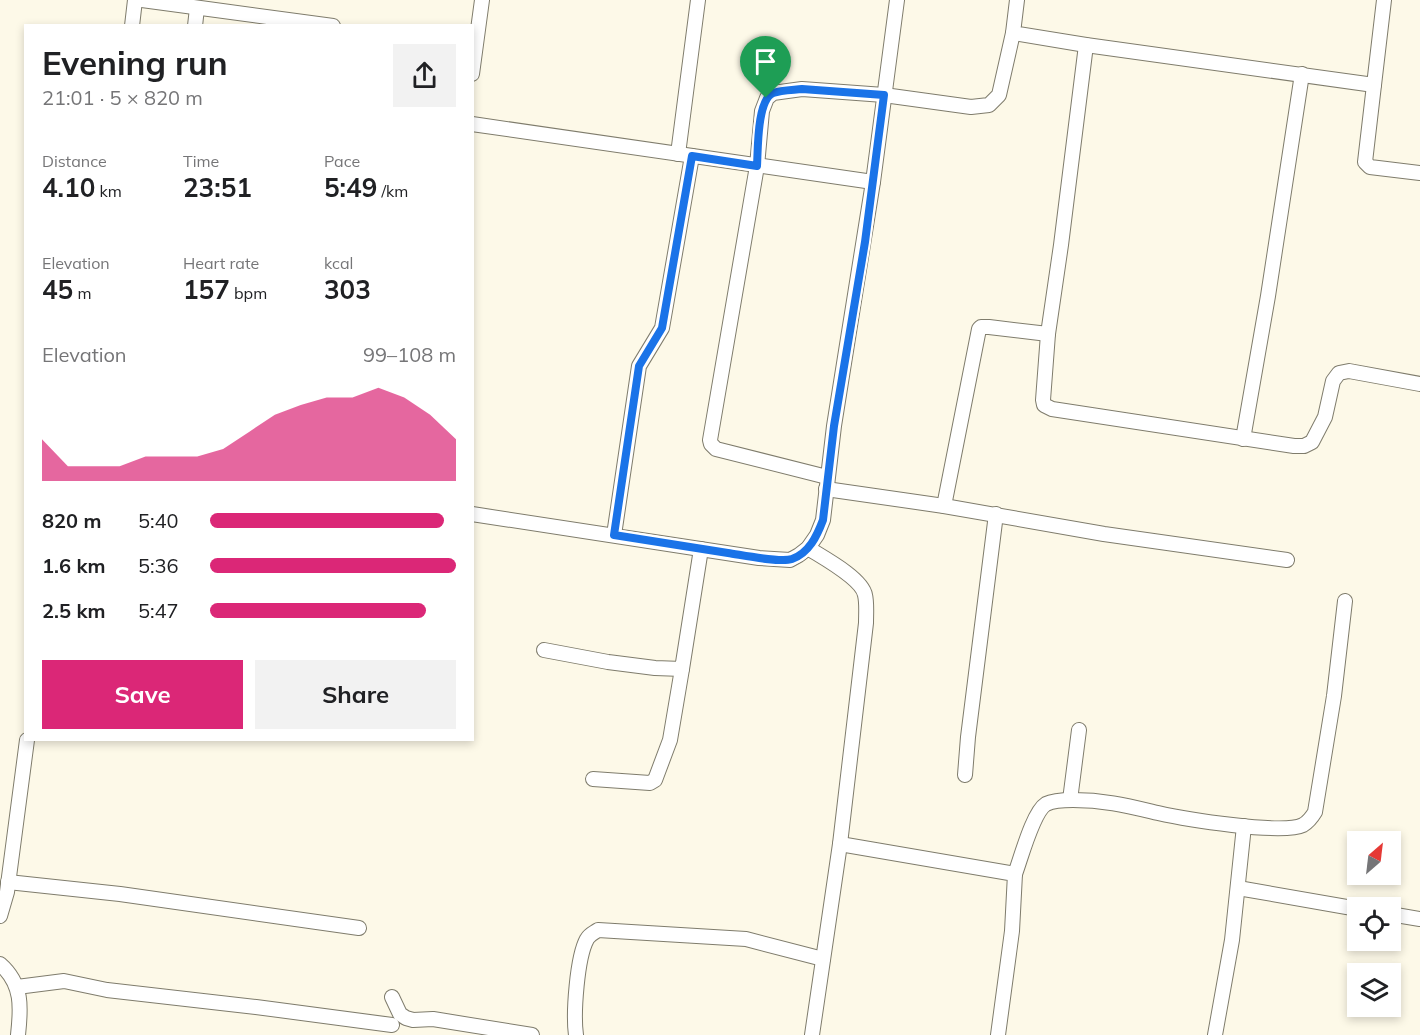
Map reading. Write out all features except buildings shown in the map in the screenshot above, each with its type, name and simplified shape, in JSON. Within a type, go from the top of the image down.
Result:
[{"type":"street","points":[[132,24],[135,0]]},
{"type":"street","points":[[141,0],[318,24]]},
{"type":"street","points":[[474,59],[482,0]]},
{"type":"street","points":[[614,535],[639,366],[662,328],[685,155],[698,0]]},
{"type":"street","points":[[474,514],[759,558],[790,560],[807,548],[817,535],[823,520],[834,426],[873,182],[897,0]]},
{"type":"street","points":[[1017,0],[1013,33],[999,95],[989,105],[971,107],[884,95],[802,89],[773,93],[766,98],[762,111],[757,166],[711,444],[716,449],[827,483],[1104,534],[1287,560]]},
{"type":"street","points":[[1384,0],[1365,162],[1370,167],[1420,173]]},
{"type":"street","points":[[195,24],[197,8]]},
{"type":"street","points":[[1013,33],[1374,85]]},
{"type":"street","points":[[1086,45],[1048,334],[1044,405],[1052,409],[1243,439],[1304,446],[1312,442],[1325,417],[1333,381],[1339,373],[1349,371],[1420,384]]},
{"type":"street","points":[[1243,439],[1302,75]]},
{"type":"street","points":[[474,124],[873,182]]},
{"type":"street","points":[[944,506],[979,329],[989,327],[1048,334]]},
{"type":"street","points":[[965,775],[996,514]]},
{"type":"street","points":[[807,548],[857,581],[865,593],[866,623],[840,844],[812,1035]]},
{"type":"street","points":[[593,779],[650,783],[655,780],[670,740],[701,549]]},
{"type":"street","points":[[998,1035],[1012,931],[1015,874],[1035,817],[1045,804],[1060,800],[1090,800],[1123,804],[1160,814],[1272,829],[1301,826],[1316,812],[1334,696],[1345,602]]},
{"type":"street","points":[[543,650],[655,669],[682,669]]},
{"type":"street","points":[[1070,800],[1079,730]]},
{"type":"street","points":[[0,916],[7,892],[27,741]]},
{"type":"street","points":[[1215,1035],[1232,940],[1244,826]]},
{"type":"street","points":[[840,844],[1015,874]]},
{"type":"street","points":[[8,882],[120,894],[359,928]]},
{"type":"street","points":[[1238,888],[1347,907]]},
{"type":"street","points":[[1401,916],[1420,919]]},
{"type":"street","points":[[576,1035],[574,1022],[582,954],[591,934],[598,930],[746,939],[823,959]]},
{"type":"street","points":[[0,964],[8,970],[17,987],[20,1010],[18,1035]]},
{"type":"street","points":[[17,987],[64,981],[106,990],[393,1025],[406,1018],[433,1019],[532,1035]]},
{"type":"street","points":[[392,997],[393,1025]]},
{"type":"route","points":[[802,89],[884,95],[865,242],[834,426],[823,520],[817,535],[807,548],[790,560],[759,558],[614,535],[639,366],[662,328],[692,156],[757,166],[762,111],[766,98],[773,93],[802,89]]}]
